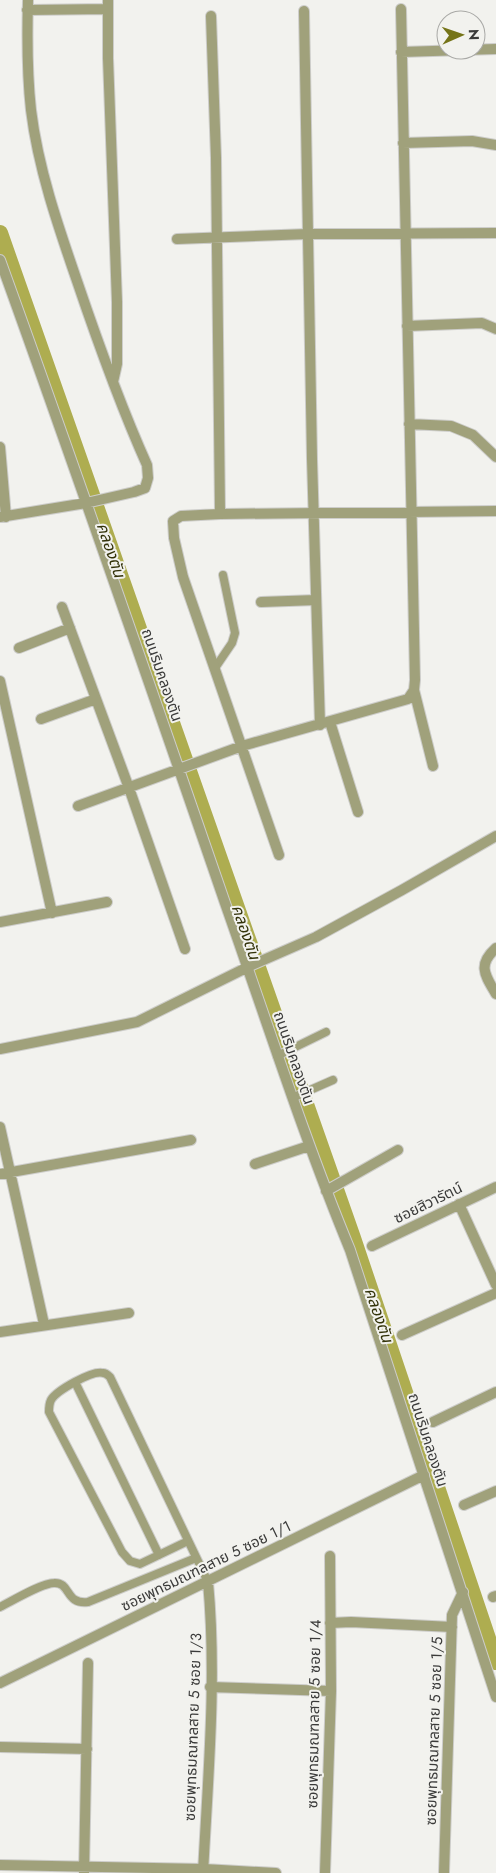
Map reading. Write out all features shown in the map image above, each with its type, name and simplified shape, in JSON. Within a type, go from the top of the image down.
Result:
[{"type":"street","points":[[0,447],[3,517],[117,496],[145,488],[148,478],[147,465],[113,383],[58,224],[38,152],[31,110],[28,5],[108,5],[108,58],[117,302],[117,364],[113,383]]},
{"type":"street","points":[[78,806],[242,746],[408,699],[414,690],[416,680],[401,8]]},
{"type":"street","points":[[304,11],[316,600],[325,723],[358,812]]},
{"type":"street","points":[[211,16],[220,514]]},
{"type":"street","points":[[401,52],[496,49]]},
{"type":"street","points":[[403,143],[472,140],[496,145]]},
{"type":"street","points":[[177,239],[216,236],[308,234],[405,235],[496,233]]},
{"type":"street","name":"ถนนริมคลองตัน","points":[[0,260],[90,502],[180,768],[295,1096],[309,1146],[328,1190],[350,1250],[496,1697]]},
{"type":"street","points":[[407,326],[482,323],[496,329]]},
{"type":"street","points":[[409,424],[450,426],[474,436],[496,457]]},
{"type":"street","points":[[279,855],[183,577],[174,538],[173,521],[181,516],[220,514],[496,511]]},
{"type":"street","points":[[261,602],[316,600]]},
{"type":"street","points":[[62,607],[129,788],[185,949]]},
{"type":"street","points":[[19,648],[70,628]]},
{"type":"street","points":[[0,681],[52,913]]},
{"type":"street","points":[[414,690],[433,766]]},
{"type":"street","points":[[41,718],[96,699]]},
{"type":"street","points":[[0,1049],[137,1022],[250,966],[324,933],[496,836]]},
{"type":"street","points":[[0,922],[107,902]]},
{"type":"street","points":[[496,948],[486,958],[483,968],[496,994]]},
{"type":"street","points":[[0,1127],[5,1173],[44,1324]]},
{"type":"street","points":[[5,1173],[191,1140]]},
{"type":"street","points":[[255,1164],[309,1146]]},
{"type":"street","points":[[328,1190],[398,1150]]},
{"type":"street","name":"ซอยสิวารัตน์","points":[[372,1246],[496,1187]]},
{"type":"street","points":[[459,1204],[496,1285]]},
{"type":"street","points":[[402,1335],[496,1293]]},
{"type":"street","points":[[0,1332],[44,1324],[129,1313]]},
{"type":"street","points":[[432,1422],[496,1392]]},
{"type":"street","name":"ซอยพุทธมณฑลสาย 5 ซอย 1/1","points":[[0,1683],[424,1475]]},
{"type":"street","points":[[464,1505],[496,1491]]},
{"type":"street","name":"ซอยพุทธมณฑลสาย 5 ซอย 1/4","points":[[325,1873],[331,1691],[330,1556]]},
{"type":"street","name":"ซอยพุทธมณฑลสาย 5 ซอย 1/3","points":[[203,1871],[210,1735],[211,1619],[208,1582]]},
{"type":"street","name":"ซอยพุทธมณฑลสาย 5 ซอย 1/5","points":[[444,1873],[452,1615],[463,1592]]},
{"type":"street","points":[[330,1623],[351,1622],[452,1627]]},
{"type":"street","points":[[85,1870],[88,1663]]},
{"type":"street","points":[[210,1687],[331,1691]]},
{"type":"street","points":[[0,1746],[87,1749]]},
{"type":"street","points":[[0,1866],[85,1870],[276,1873]]},
{"type":"lane","points":[[215,668],[232,643],[235,633],[223,575]]},
{"type":"lane","points":[[280,1055],[326,1032]]},
{"type":"lane","points":[[295,1096],[332,1080]]},
{"type":"lane","points":[[188,1541],[140,1564],[130,1561],[122,1552],[50,1412],[49,1402],[54,1395],[94,1373],[102,1372],[110,1376],[208,1582]]},
{"type":"lane","points":[[75,1382],[159,1555]]},
{"type":"lane","points":[[0,1607],[54,1582],[63,1585],[73,1600],[80,1603],[88,1602],[196,1558]]},
{"type":"waterway","name":"คลองตัน","points":[[0,233],[353,1238],[496,1662]]}]
